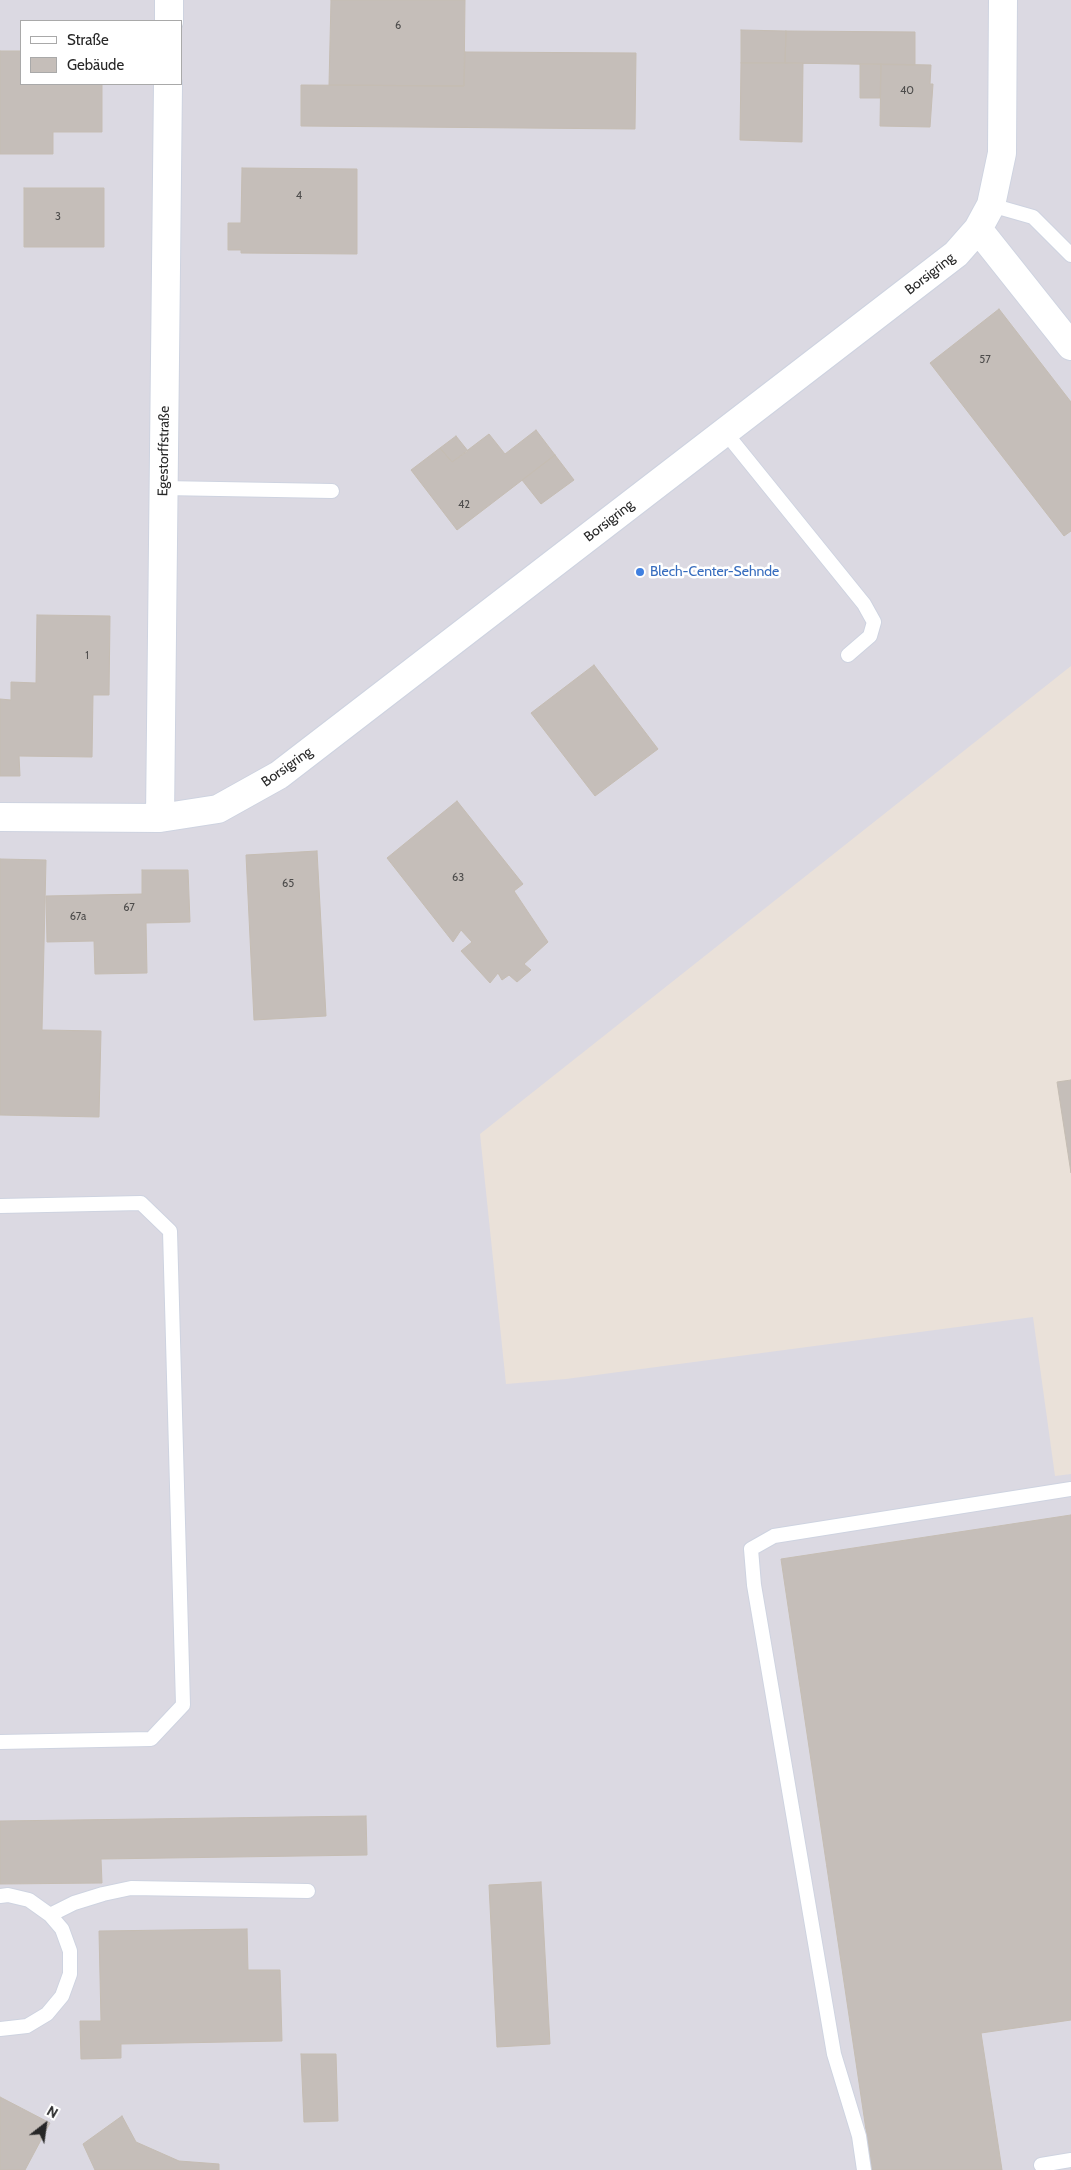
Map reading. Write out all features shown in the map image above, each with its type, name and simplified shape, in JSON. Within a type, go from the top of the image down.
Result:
[{"type":"street","points":[[169,0],[169,20]]},
{"type":"street","name":"Borsigring","points":[[0,817],[160,818],[218,809],[279,775],[956,254],[978,229],[991,205],[1002,153],[1003,0]]},
{"type":"street","name":"Egestorffstraße","points":[[160,818],[168,85]]},
{"type":"street","points":[[978,229],[1071,346]]},
{"type":"lane","points":[[991,205],[1033,217],[1071,255]]},
{"type":"lane","points":[[725,432],[864,604],[874,622],[870,636],[848,656]]},
{"type":"lane","points":[[163,488],[332,491]]},
{"type":"lane","points":[[0,1206],[141,1203],[170,1231],[183,1704],[151,1739],[0,1742]]},
{"type":"lane","points":[[864,2170],[859,2136],[834,2054],[754,1585],[751,1549],[774,1536],[1071,1489]]},
{"type":"lane","points":[[50,1915],[74,1903],[131,1888],[308,1892]]},
{"type":"lane","points":[[0,1896],[8,1895],[29,1900],[50,1915],[62,1928],[70,1950],[70,1974],[62,1996],[47,2014],[27,2026],[0,2029]]},
{"type":"lane","points":[[1040,2165],[1071,2160]]},
{"type":"shaded area","points":[[0,0],[1071,0],[1071,666],[480,1134],[506,1384],[566,1379],[1033,1317],[1055,1476],[1071,1474],[1071,2170],[0,2170]]},
{"type":"building","points":[[331,0],[465,0],[464,86],[329,85]]},
{"type":"building","points":[[741,30],[786,31],[785,63],[741,63]]},
{"type":"building","points":[[786,31],[915,32],[915,65],[785,63]]},
{"type":"building","points":[[0,51],[20,51],[20,85],[102,85],[102,132],[53,132],[53,154],[0,154]]},
{"type":"building","points":[[465,52],[636,53],[635,129],[301,126],[301,85],[464,86]]},
{"type":"building","points":[[741,63],[803,63],[802,142],[740,140]]},
{"type":"building","points":[[860,64],[881,64],[880,98],[860,98]]},
{"type":"building","points":[[881,64],[931,65],[930,84],[933,84],[930,127],[880,126]]},
{"type":"building","points":[[242,168],[357,169],[357,254],[241,253],[241,250],[228,250],[228,223],[241,223]]},
{"type":"building","points":[[24,188],[104,188],[104,247],[24,247]]},
{"type":"building","points":[[999,309],[1071,402],[1071,531],[1064,536],[930,363]]},
{"type":"building","points":[[536,430],[555,455],[457,530],[411,470],[440,448],[452,462],[489,434],[505,454]]},
{"type":"building","points":[[456,436],[468,451],[452,462],[440,448]]},
{"type":"building","points":[[555,455],[574,480],[541,504],[522,480]]},
{"type":"building","points":[[37,615],[110,616],[109,695],[93,695],[92,757],[19,756],[20,776],[0,776],[0,699],[11,700],[11,682],[36,683]]},
{"type":"building","points":[[594,665],[658,749],[595,796],[531,713]]},
{"type":"building","points":[[457,801],[523,884],[514,891],[548,942],[524,964],[531,970],[517,982],[509,975],[502,980],[498,973],[490,983],[461,951],[472,942],[461,930],[453,942],[387,858]]},
{"type":"building","points":[[317,851],[326,1016],[254,1020],[246,855]]},
{"type":"building","points":[[0,859],[46,860],[42,1030],[101,1031],[99,1117],[0,1115]]},
{"type":"building","points":[[142,870],[188,870],[190,922],[146,923],[147,973],[95,974],[94,941],[47,942],[46,896],[142,894]]},
{"type":"building","points":[[1071,1080],[1071,1173],[1057,1082]]},
{"type":"building","points":[[1071,1515],[1071,2020],[981,2033],[1002,2170],[872,2170],[781,1559]]},
{"type":"building","points":[[366,1816],[367,1855],[101,1859],[102,1883],[0,1884],[0,1821]]},
{"type":"building","points":[[541,1882],[550,2044],[497,2047],[489,1885]]},
{"type":"building","points":[[247,1929],[248,1970],[280,1970],[282,2041],[121,2044],[121,2058],[81,2059],[80,2021],[101,2021],[99,1931]]},
{"type":"building","points":[[301,2054],[336,2054],[338,2121],[304,2122]]},
{"type":"building","points":[[0,2097],[50,2123],[25,2170],[0,2170]]},
{"type":"building","points":[[122,2116],[136,2142],[179,2161],[219,2164],[219,2170],[95,2170],[83,2144]]},
{"type":"place","name":"Blech-Center-Sehnde","points":[[640,572]]}]
